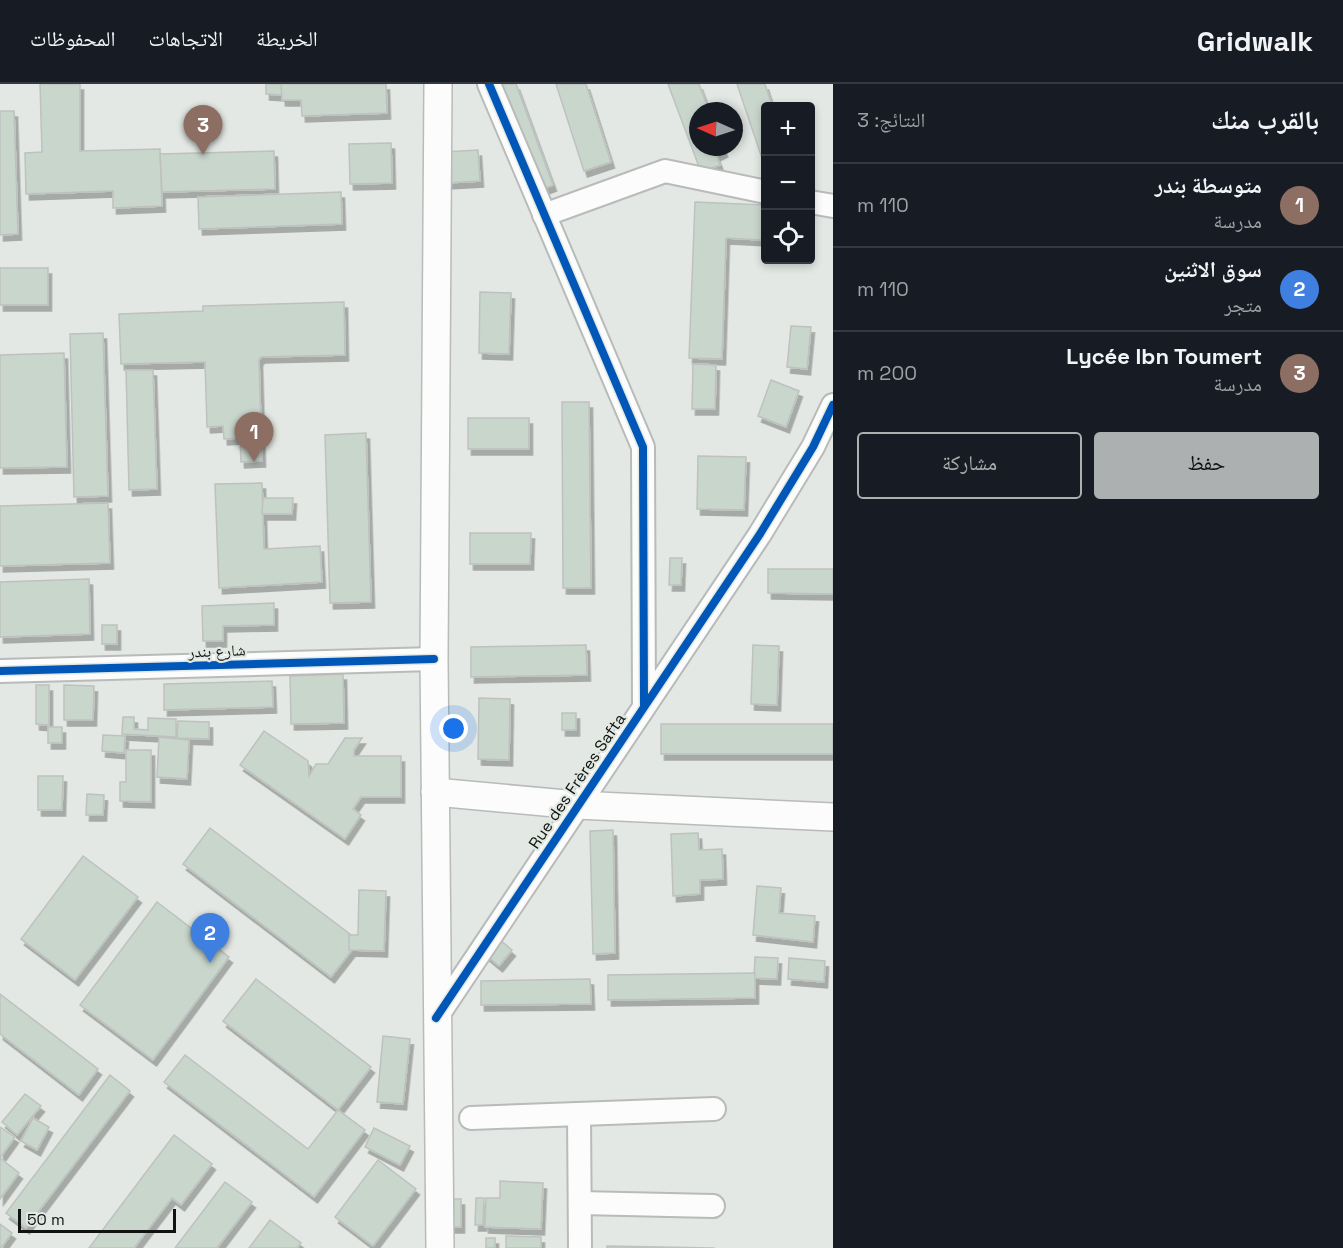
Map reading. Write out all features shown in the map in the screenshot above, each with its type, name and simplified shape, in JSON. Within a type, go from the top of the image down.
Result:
[{"type":"main road","points":[[438,84],[434,659],[440,1248]]},
{"type":"main road","points":[[435,792],[577,805],[833,817]]},
{"type":"street","points":[[489,84],[642,447],[644,705]]},
{"type":"street","points":[[544,215],[665,171],[761,191]]},
{"type":"street","points":[[815,203],[833,206]]},
{"type":"street","name":"Rue des Frères Safta","points":[[436,1018],[760,534],[813,447],[833,405]]},
{"type":"street","name":"شارع بندر","points":[[0,671],[434,659]]},
{"type":"street","points":[[471,1118],[714,1109]]},
{"type":"street","points":[[579,1114],[580,1248]]},
{"type":"street","points":[[580,1203],[713,1206]]},
{"type":"building","points":[[40,84],[80,84],[80,151],[160,149],[162,206],[113,208],[113,191],[26,194],[25,153],[42,152]]},
{"type":"building","points":[[266,84],[282,84],[282,95],[266,94]]},
{"type":"building","points":[[281,84],[386,84],[387,113],[302,116],[301,100],[282,100]]},
{"type":"building","points":[[486,84],[516,84],[553,185],[527,195]]},
{"type":"building","points":[[556,84],[586,84],[611,162],[584,171]]},
{"type":"building","points":[[668,84],[699,84],[706,102],[689,102],[689,140]]},
{"type":"building","points":[[737,84],[765,84],[771,102],[761,102],[761,155]]},
{"type":"building","points":[[0,111],[14,111],[18,234],[0,235]]},
{"type":"building","points":[[391,143],[392,183],[350,184],[349,144]]},
{"type":"building","points":[[478,150],[480,181],[446,183],[444,152]]},
{"type":"building","points":[[274,151],[275,189],[162,192],[160,154]]},
{"type":"building","points":[[695,156],[716,156],[720,165],[701,172]]},
{"type":"building","points":[[341,192],[342,224],[199,229],[198,197]]},
{"type":"building","points":[[695,202],[761,205],[761,240],[726,238],[722,359],[689,358]]},
{"type":"building","points":[[0,268],[48,268],[48,305],[0,305]]},
{"type":"building","points":[[480,292],[511,293],[509,354],[479,353]]},
{"type":"building","points":[[344,302],[345,355],[261,357],[259,360],[262,461],[241,462],[240,438],[224,439],[223,426],[207,427],[205,362],[121,364],[119,314],[203,311],[203,306]]},
{"type":"building","points":[[791,326],[811,327],[807,369],[787,367]]},
{"type":"building","points":[[103,333],[108,496],[74,497],[70,334]]},
{"type":"building","points":[[64,353],[67,467],[0,468],[0,355]]},
{"type":"building","points":[[693,364],[716,365],[715,409],[692,409]]},
{"type":"building","points":[[126,370],[153,370],[157,489],[129,490]]},
{"type":"building","points":[[771,380],[799,391],[786,427],[758,416]]},
{"type":"building","points":[[562,402],[589,402],[591,588],[563,588]]},
{"type":"building","points":[[468,418],[529,418],[529,449],[468,449]]},
{"type":"building","points":[[366,433],[371,602],[330,603],[325,435]]},
{"type":"building","points":[[698,456],[746,457],[744,510],[697,509]]},
{"type":"building","points":[[262,483],[264,549],[320,546],[322,582],[219,588],[215,484]]},
{"type":"building","points":[[263,498],[293,498],[292,514],[262,514]]},
{"type":"building","points":[[108,503],[110,563],[0,566],[0,506]]},
{"type":"building","points":[[470,533],[531,533],[530,564],[470,564]]},
{"type":"building","points":[[670,558],[682,558],[681,585],[669,585]]},
{"type":"building","points":[[768,569],[833,569],[833,594],[768,593]]},
{"type":"building","points":[[89,579],[90,634],[0,637],[0,582]]},
{"type":"building","points":[[274,603],[274,625],[223,626],[223,641],[203,641],[202,606]]},
{"type":"building","points":[[102,625],[117,625],[117,644],[102,644]]},
{"type":"building","points":[[586,645],[587,675],[471,677],[471,647]]},
{"type":"building","points":[[753,645],[779,646],[777,705],[751,704]]},
{"type":"building","points":[[343,674],[344,723],[291,724],[290,676]]},
{"type":"building","points":[[272,681],[273,707],[164,710],[164,684]]},
{"type":"building","points":[[36,685],[49,685],[49,725],[36,724]]},
{"type":"building","points":[[64,685],[94,686],[93,720],[64,720]]},
{"type":"building","points":[[479,698],[510,699],[509,760],[478,759]]},
{"type":"building","points":[[562,713],[576,713],[576,730],[562,730]]},
{"type":"building","points":[[123,717],[134,717],[134,729],[148,730],[148,718],[176,719],[176,737],[122,734]]},
{"type":"building","points":[[178,721],[209,722],[209,739],[177,738]]},
{"type":"building","points":[[661,724],[833,724],[833,754],[661,754]]},
{"type":"building","points":[[48,727],[62,727],[62,743],[48,743]]},
{"type":"building","points":[[264,731],[308,761],[309,776],[316,764],[328,764],[345,738],[362,738],[354,750],[354,756],[401,756],[401,797],[361,797],[353,809],[361,815],[345,839],[240,765]]},
{"type":"building","points":[[103,735],[125,736],[124,753],[102,751]]},
{"type":"building","points":[[159,737],[189,740],[187,779],[157,777]]},
{"type":"building","points":[[126,750],[151,750],[151,802],[120,801],[120,782],[126,782]]},
{"type":"building","points":[[38,776],[63,776],[62,810],[38,810]]},
{"type":"building","points":[[87,794],[104,795],[103,815],[86,815]]},
{"type":"building","points":[[210,828],[359,941],[331,977],[183,864]]},
{"type":"building","points":[[613,830],[615,953],[593,954],[590,831]]},
{"type":"building","points":[[698,833],[699,850],[722,849],[723,879],[700,880],[700,894],[673,896],[671,834]]},
{"type":"building","points":[[83,856],[138,897],[75,980],[21,939]]},
{"type":"building","points":[[757,886],[781,888],[779,913],[815,916],[813,942],[753,935]]},
{"type":"building","points":[[359,890],[386,891],[384,951],[349,950],[349,935],[358,935]]},
{"type":"building","points":[[157,902],[229,957],[153,1060],[80,1005]]},
{"type":"building","points":[[499,939],[512,950],[499,966],[486,955]]},
{"type":"building","points":[[755,957],[778,958],[777,979],[754,978]]},
{"type":"building","points":[[789,958],[825,961],[824,982],[788,979]]},
{"type":"building","points":[[755,973],[755,998],[608,1000],[608,975]]},
{"type":"building","points":[[256,979],[371,1067],[338,1110],[223,1021]]},
{"type":"building","points":[[590,979],[591,1004],[481,1005],[481,981]]},
{"type":"building","points":[[0,994],[98,1069],[79,1095],[0,1034]]},
{"type":"building","points":[[383,1036],[410,1039],[403,1104],[377,1102]]},
{"type":"building","points":[[185,1055],[308,1149],[338,1110],[365,1130],[314,1197],[164,1082]]},
{"type":"building","points":[[110,1075],[130,1091],[26,1228],[6,1213]]},
{"type":"building","points":[[25,1094],[41,1106],[17,1135],[2,1122]]},
{"type":"building","points":[[33,1118],[49,1127],[37,1150],[21,1141]]},
{"type":"building","points":[[0,1127],[15,1137],[0,1158]]},
{"type":"building","points":[[374,1128],[410,1146],[400,1165],[365,1147]]},
{"type":"building","points":[[174,1135],[212,1164],[181,1205],[172,1198],[134,1248],[89,1248]]},
{"type":"building","points":[[0,1158],[19,1173],[0,1199]]},
{"type":"building","points":[[378,1160],[416,1189],[373,1246],[335,1217]]},
{"type":"building","points":[[500,1181],[543,1183],[541,1229],[485,1227],[486,1198],[500,1198]]},
{"type":"building","points":[[225,1182],[252,1202],[217,1248],[175,1248]]},
{"type":"building","points":[[476,1198],[484,1198],[483,1225],[475,1225]]},
{"type":"building","points":[[442,1199],[461,1199],[461,1227],[442,1227]]},
{"type":"building","points":[[270,1220],[301,1243],[297,1248],[249,1248]]},
{"type":"building","points":[[0,1224],[12,1233],[1,1248],[0,1248]]},
{"type":"building","points":[[506,1236],[541,1237],[541,1248],[506,1248]]},
{"type":"building","points":[[486,1238],[495,1238],[495,1248],[486,1248]]},
{"type":"building","points":[[607,1246],[715,1248],[607,1248]]},
{"type":"cycle path","points":[[489,84],[643,447],[644,705]]},
{"type":"cycle path","points":[[436,1018],[760,534],[813,447],[833,405]]},
{"type":"cycle path","points":[[0,671],[434,659]]},
{"type":"place","name":"Lycée Ibn Toumert","points":[[203,155]]},
{"type":"place","name":"متوسطة بندر","points":[[254,462]]},
{"type":"place","name":"ﺳﻮق اﻻﺛﻨﻴﻦ","points":[[210,963]]}]
